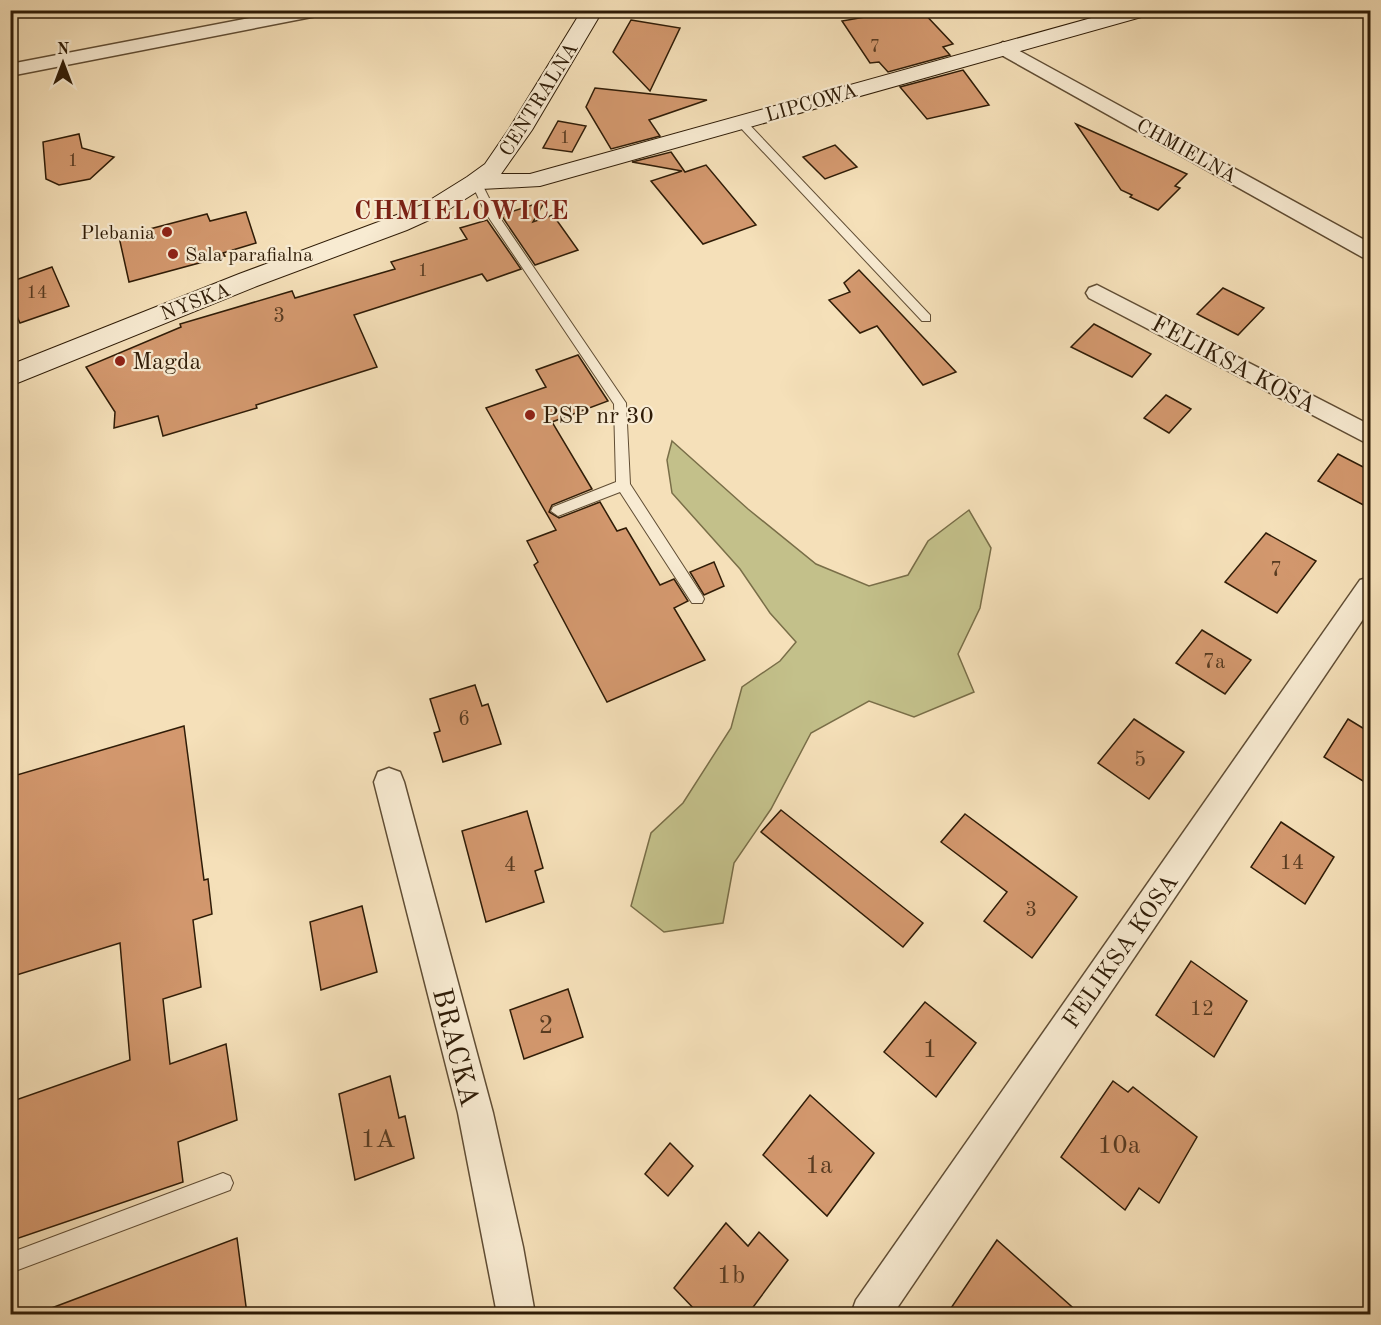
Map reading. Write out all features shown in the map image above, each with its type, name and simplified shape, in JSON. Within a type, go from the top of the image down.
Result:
[{"type":"street","points":[[10,70],[322,10]]},
{"type":"street","name":"CENTRALNA","points":[[476,182],[493,169],[520,130],[593,10]]},
{"type":"street","name":"LIPCOWA","points":[[476,182],[531,181],[1144,10]]},
{"type":"street","name":"CHMIELNA","points":[[1004,48],[1371,252]]},
{"type":"street","name":"NYSKA","points":[[10,376],[113,333],[398,224],[430,210],[476,182]]},
{"type":"street","name":"FELIKSA KOSA","points":[[1097,292],[1371,436]]},
{"type":"street","name":"FELIKSA KOSA","points":[[870,1314],[1371,588]]},
{"type":"street","name":"BRACKA","points":[[389,782],[481,1137],[506,1253],[516,1314]]},
{"type":"lane","points":[[741,122],[926,318]]},
{"type":"lane","points":[[476,182],[491,212],[620,403],[623,485],[697,599]]},
{"type":"lane","points":[[558,511],[623,485]]},
{"type":"lane","points":[[10,1263],[223,1183]]},
{"type":"shaded area","points":[[672,441],[748,509],[816,564],[869,586],[908,575],[928,541],[969,510],[991,548],[980,608],[958,654],[974,692],[914,717],[869,701],[811,733],[771,809],[734,863],[723,923],[664,932],[631,906],[651,833],[683,803],[731,728],[742,687],[780,661],[796,642],[770,613],[740,569],[672,493],[667,460]]},
{"type":"building","points":[[867,10],[921,10],[953,44],[943,47],[950,55],[888,72],[879,62],[870,63],[842,21],[871,16]]},
{"type":"building","points":[[631,20],[680,28],[650,91],[613,52]]},
{"type":"building","points":[[963,70],[989,105],[927,119],[900,87]]},
{"type":"building","points":[[595,88],[707,100],[649,120],[660,136],[611,149],[586,107]]},
{"type":"building","points":[[558,121],[586,126],[572,152],[543,148]]},
{"type":"building","points":[[1076,124],[1187,174],[1175,186],[1180,188],[1158,210],[1130,197],[1132,195],[1121,190]]},
{"type":"building","points":[[79,134],[82,148],[114,157],[90,179],[59,185],[46,179],[43,142]]},
{"type":"building","points":[[835,145],[857,167],[825,179],[803,157]]},
{"type":"building","points":[[671,152],[685,172],[706,165],[756,225],[703,244],[651,181],[682,171],[632,162]]},
{"type":"building","points":[[545,201],[533,222],[553,215],[578,250],[535,265],[501,215]]},
{"type":"building","points":[[246,212],[256,243],[223,253],[225,256],[129,282],[119,237],[207,214],[210,221]]},
{"type":"building","points":[[487,220],[521,269],[487,281],[482,274],[354,315],[377,367],[256,405],[257,408],[163,436],[158,416],[114,428],[115,412],[86,367],[181,327],[180,324],[292,291],[295,298],[395,269],[391,262],[467,239],[460,228]]},
{"type":"building","points":[[52,267],[69,306],[20,323],[10,301],[10,282]]},
{"type":"building","points":[[859,270],[956,372],[923,385],[877,326],[860,333],[829,300],[850,292],[844,283]]},
{"type":"building","points":[[1223,288],[1264,308],[1238,335],[1197,314]]},
{"type":"building","points":[[1094,324],[1151,354],[1132,377],[1071,347]]},
{"type":"building","points":[[578,355],[608,401],[552,422],[592,489],[552,505],[549,512],[559,518],[600,502],[617,531],[626,528],[660,585],[674,579],[688,601],[674,608],[705,660],[607,702],[534,565],[538,562],[527,541],[556,530],[486,408],[546,387],[536,370]]},
{"type":"building","points":[[1166,395],[1191,409],[1169,433],[1144,418]]},
{"type":"building","points":[[1338,454],[1371,471],[1371,509],[1318,481]]},
{"type":"building","points":[[1266,533],[1316,561],[1277,613],[1225,582]]},
{"type":"building","points":[[714,562],[724,586],[704,595],[690,572]]},
{"type":"building","points":[[1202,630],[1251,660],[1225,694],[1176,663]]},
{"type":"building","points":[[475,685],[482,706],[488,704],[501,744],[443,762],[434,733],[440,731],[430,699]]},
{"type":"building","points":[[1134,719],[1184,752],[1149,799],[1098,763]]},
{"type":"building","points":[[1348,719],[1371,733],[1371,786],[1324,757]]},
{"type":"building","points":[[184,726],[204,880],[208,879],[212,914],[193,920],[201,987],[163,999],[170,1064],[226,1044],[237,1120],[178,1142],[183,1182],[10,1241],[10,1102],[130,1060],[120,943],[10,977],[10,777]]},
{"type":"building","points":[[781,810],[923,923],[903,947],[761,832]]},
{"type":"building","points":[[527,811],[543,868],[535,871],[544,902],[486,922],[462,831]]},
{"type":"building","points":[[965,814],[1077,897],[1032,958],[984,921],[1007,892],[941,842]]},
{"type":"building","points":[[1281,822],[1334,857],[1305,904],[1251,867]]},
{"type":"building","points":[[362,906],[377,972],[321,990],[310,922]]},
{"type":"building","points":[[1191,961],[1247,1001],[1214,1057],[1156,1015]]},
{"type":"building","points":[[568,989],[583,1037],[524,1059],[510,1010]]},
{"type":"building","points":[[925,1002],[976,1043],[936,1097],[884,1052]]},
{"type":"building","points":[[390,1076],[399,1118],[405,1116],[414,1158],[355,1180],[339,1094]]},
{"type":"building","points":[[1113,1081],[1128,1092],[1133,1087],[1197,1137],[1159,1203],[1139,1188],[1125,1210],[1061,1157]]},
{"type":"building","points":[[810,1095],[874,1153],[827,1216],[763,1155]]},
{"type":"building","points":[[670,1143],[693,1166],[668,1196],[645,1174]]},
{"type":"building","points":[[726,1223],[748,1246],[759,1232],[788,1260],[748,1314],[699,1314],[674,1288]]},
{"type":"building","points":[[237,1238],[247,1314],[42,1314],[41,1312]]},
{"type":"building","points":[[997,1240],[1080,1314],[947,1314]]},
{"type":"place","name":"Plebania","points":[[167,232]]},
{"type":"place","name":"Sala parafialna","points":[[173,254]]},
{"type":"place","name":"Magda","points":[[120,361]]},
{"type":"place","name":"PSP nr 30","points":[[530,415]]},
{"type":"district","name":"CHMIELOWICE","points":[[462,210]]}]
